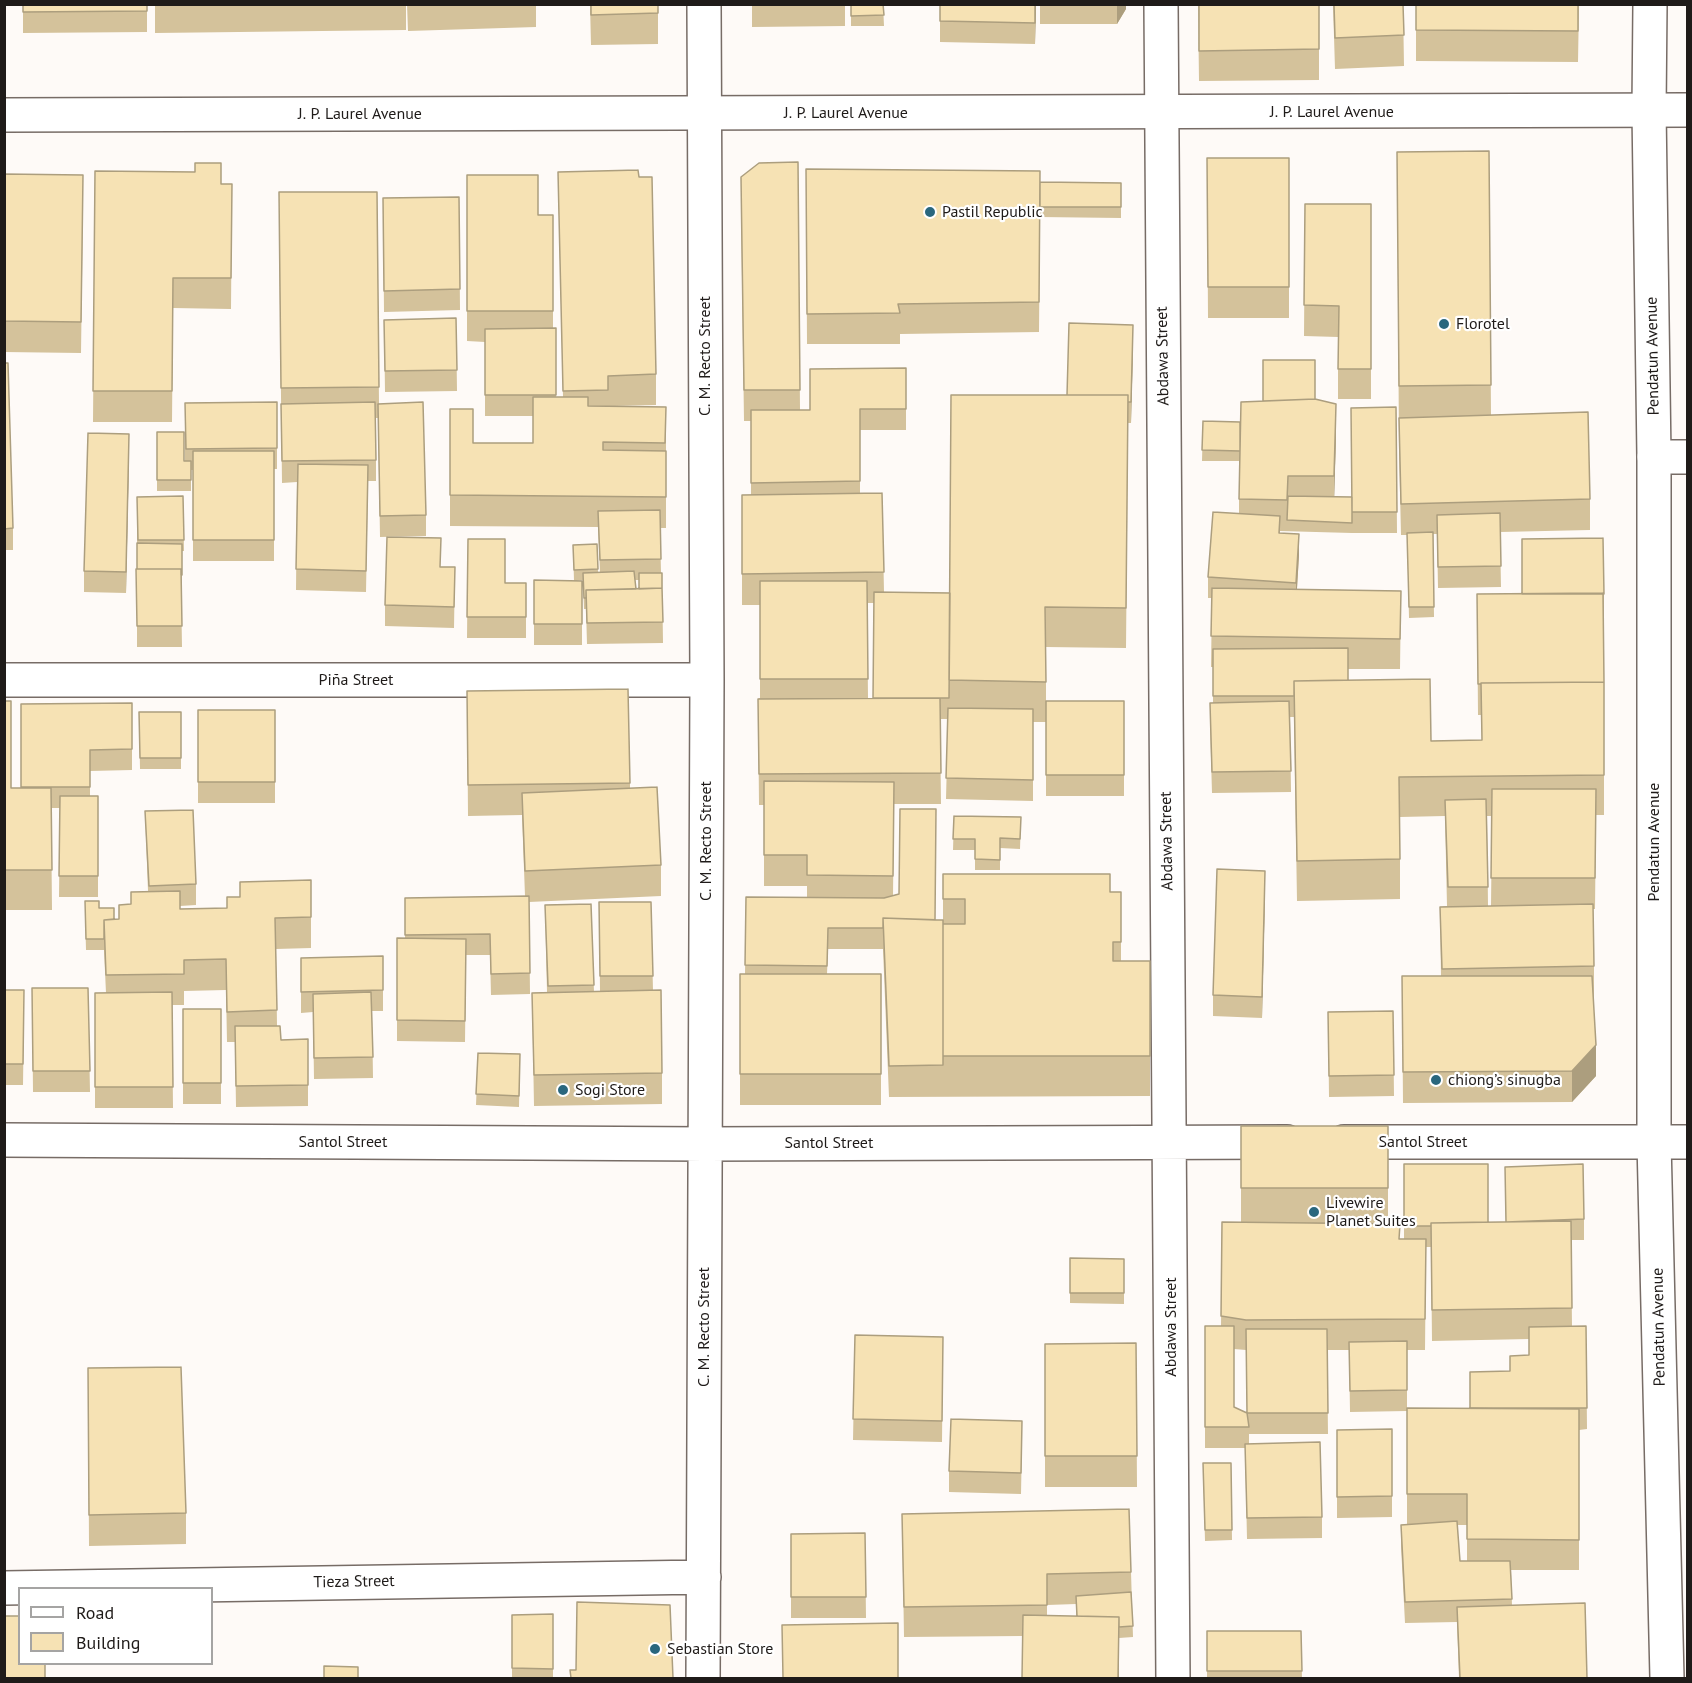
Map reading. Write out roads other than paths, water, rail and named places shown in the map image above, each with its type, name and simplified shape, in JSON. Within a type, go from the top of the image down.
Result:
[{"type":"street","name":"C. M. Recto Street","points":[[703,1678],[707,680],[704,4]]},
{"type":"street","name":"Abdawa Street","points":[[1161,4],[1173,1678]]},
{"type":"street","name":"Pendatun Avenue","points":[[1650,4],[1649,110],[1654,457],[1654,1142],[1667,1678]]},
{"type":"street","name":"J. P. Laurel Avenue","points":[[4,115],[1688,110]]},
{"type":"street","points":[[1654,457],[1688,457]]},
{"type":"street","name":"Piña Street","points":[[4,680],[707,680]]},
{"type":"street","name":"Santol Street","points":[[4,1140],[705,1144],[1688,1142]]},
{"type":"street","name":"Tieza Street","points":[[68,1587],[704,1577]]},
{"type":"place","name":"Pastil Republic","points":[[930,212]]},
{"type":"place","name":"Florotel","points":[[1444,324]]},
{"type":"place","name":"chiong’s sinugba","points":[[1436,1080]]},
{"type":"place","name":"Sogi Store","points":[[563,1090]]},
{"type":"place","name":"Livewire Planet Suites","points":[[1314,1212]]},
{"type":"place","name":"Sebastian Store","points":[[655,1649]]}]
